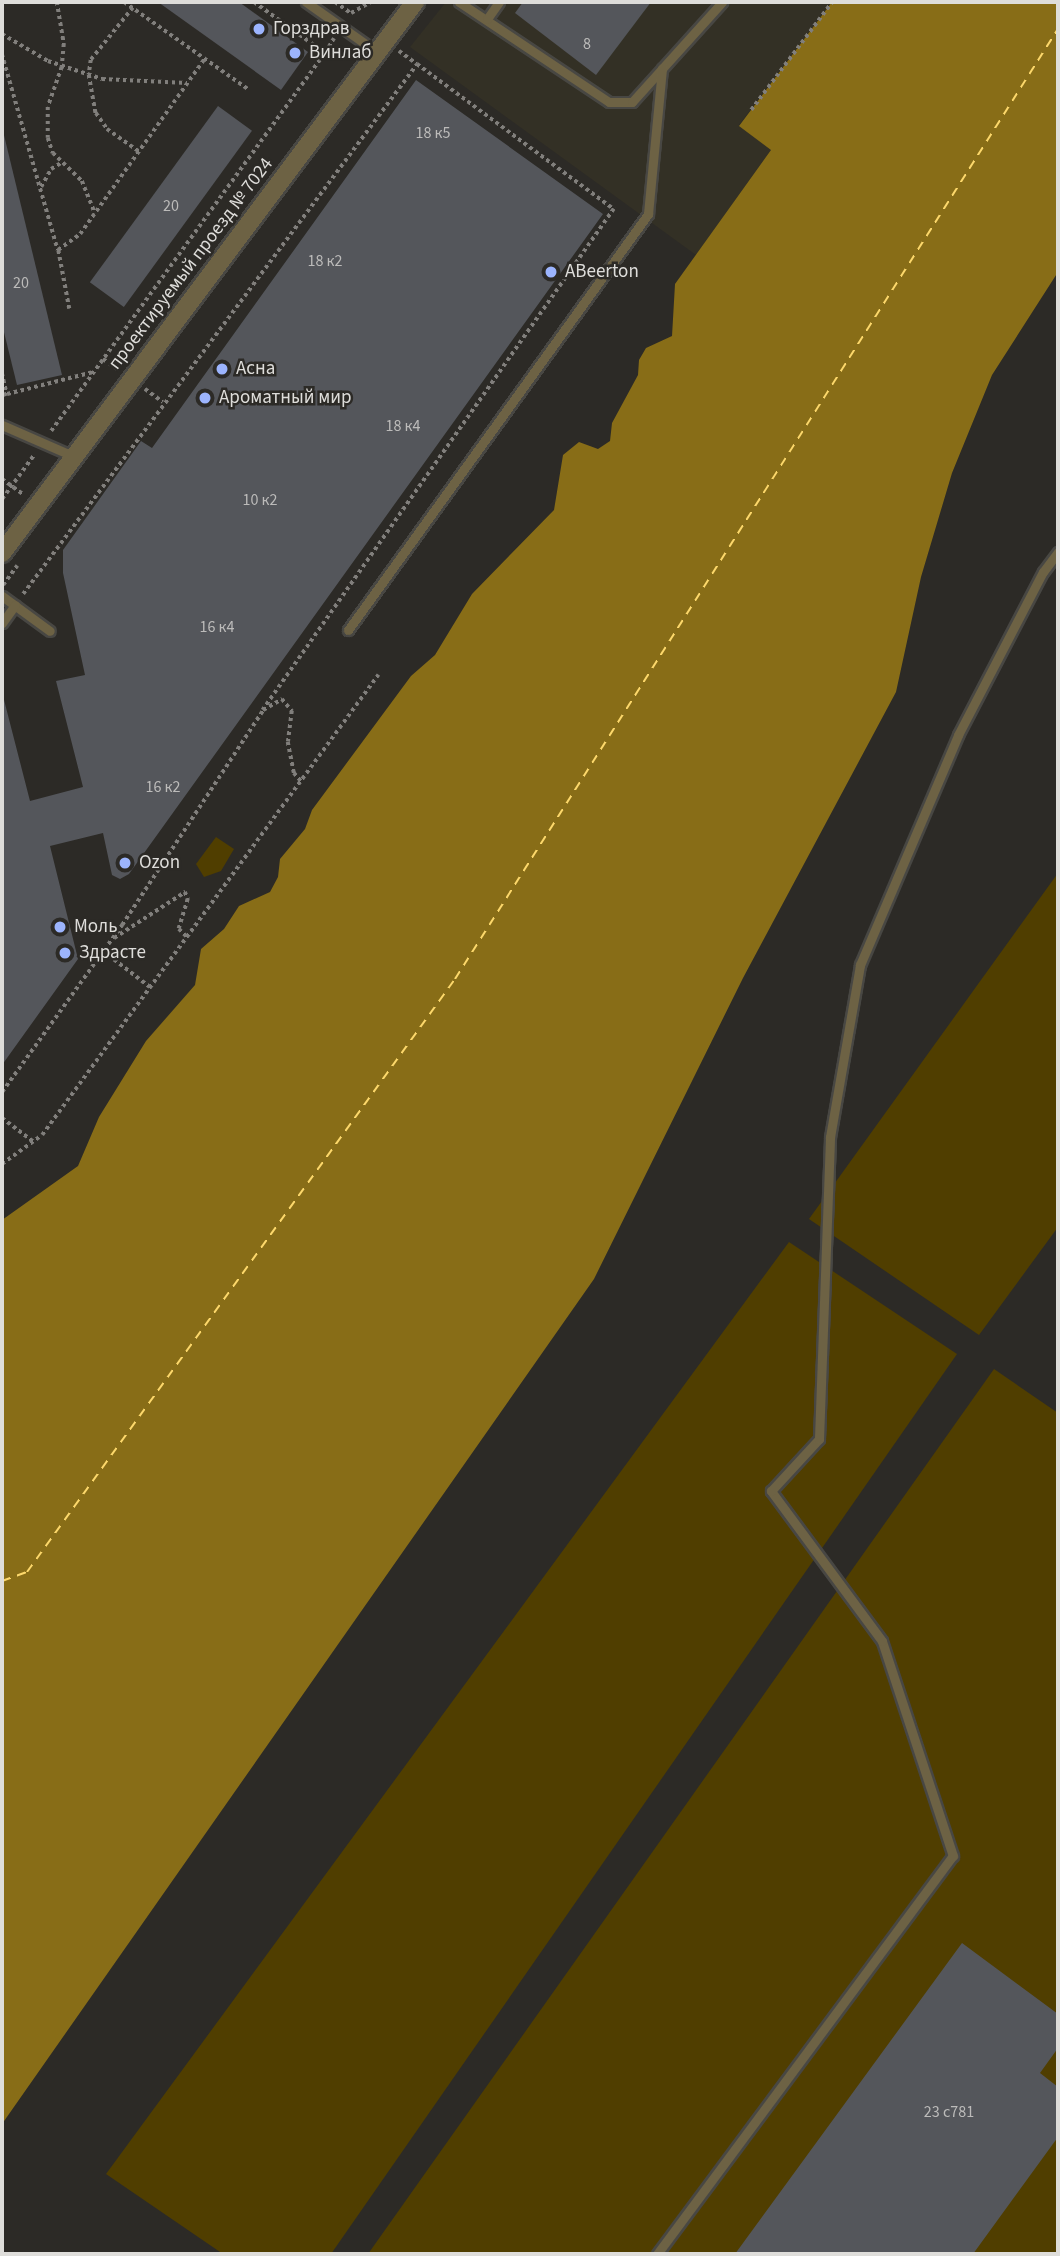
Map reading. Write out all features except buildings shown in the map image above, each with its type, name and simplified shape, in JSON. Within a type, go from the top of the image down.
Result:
[{"type":"street","name":"проектируемый проезд № 7024","points":[[2,553],[415,2]]},
{"type":"lane","points":[[306,2],[377,52]]},
{"type":"lane","points":[[459,2],[609,102],[632,102],[722,2]]},
{"type":"lane","points":[[487,19],[499,2]]},
{"type":"lane","points":[[348,630],[648,214],[662,69]]},
{"type":"lane","points":[[2,425],[74,456]]},
{"type":"lane","points":[[657,2254],[953,1856],[882,1642],[771,1491],[819,1439],[830,1137],[860,965],[958,735],[1043,572],[1058,552]]},
{"type":"lane","points":[[2,596],[50,631]]},
{"type":"lane","points":[[2,624],[15,605]]},
{"type":"path","points":[[57,2],[62,67],[47,124],[53,153],[82,181],[95,212]]},
{"type":"path","points":[[124,2],[249,90]]},
{"type":"path","points":[[254,2],[325,53]]},
{"type":"path","points":[[335,2],[351,13]]},
{"type":"path","points":[[2,499],[325,53],[351,13],[371,2]]},
{"type":"path","points":[[751,110],[832,2]]},
{"type":"path","points":[[133,8],[91,60],[89,75],[96,113],[121,142],[139,151]]},
{"type":"path","points":[[2,34],[62,67],[89,75],[130,84],[187,83]]},
{"type":"path","points":[[2,54],[58,250],[69,309]]},
{"type":"path","points":[[58,250],[80,234],[205,58]]},
{"type":"path","points":[[2,1091],[112,939],[263,710],[614,209],[417,64],[15,605]]},
{"type":"path","points":[[40,189],[44,178],[61,163]]},
{"type":"path","points":[[2,373],[5,395],[95,371]]},
{"type":"path","points":[[2,479],[11,486]]},
{"type":"path","points":[[2,1164],[33,1141],[150,987],[379,675]]},
{"type":"path","points":[[263,710],[282,699],[292,711],[288,742],[294,774],[301,781]]},
{"type":"path","points":[[112,939],[185,892],[188,899],[179,929],[187,937]]},
{"type":"path","points":[[103,951],[150,987]]},
{"type":"path","points":[[2,1118],[33,1141]]},
{"type":"shaded area","points":[[446,2],[832,2],[739,125],[771,150],[696,255],[410,47]]},
{"type":"shaded area","points":[[832,2],[1058,2],[1058,272],[992,375],[952,473],[921,577],[896,692],[743,978],[594,1279],[2,2124],[2,1220],[78,1166],[99,1117],[146,1041],[195,985],[201,949],[224,929],[239,906],[270,892],[278,877],[280,859],[305,829],[312,810],[411,676],[435,655],[472,594],[554,510],[563,455],[579,442],[598,449],[610,441],[612,423],[638,375],[639,360],[646,348],[672,336],[675,284],[771,150],[739,126]]},
{"type":"shaded area","points":[[216,837],[234,849],[221,871],[204,877],[196,864]]},
{"type":"shaded area","points":[[1058,873],[1058,1227],[979,1335],[809,1219]]},
{"type":"shaded area","points":[[789,1242],[957,1354],[331,2254],[223,2254],[106,2174]]},
{"type":"shaded area","points":[[994,1369],[1058,1413],[1058,2254],[368,2254]]},
{"type":"ferry route","points":[[2,1581],[27,1572],[455,979],[1058,29]]},
{"type":"place","name":"Горздрав","points":[[259,29]]},
{"type":"place","name":"Винлаб","points":[[295,53]]},
{"type":"place","name":"ABeerton","points":[[551,272]]},
{"type":"place","name":"Асна","points":[[222,369]]},
{"type":"place","name":"Ароматный мир","points":[[205,398]]},
{"type":"place","name":"Ozon","points":[[125,863]]},
{"type":"place","name":"Моль","points":[[60,927]]},
{"type":"place","name":"Здрасте","points":[[65,953]]}]
